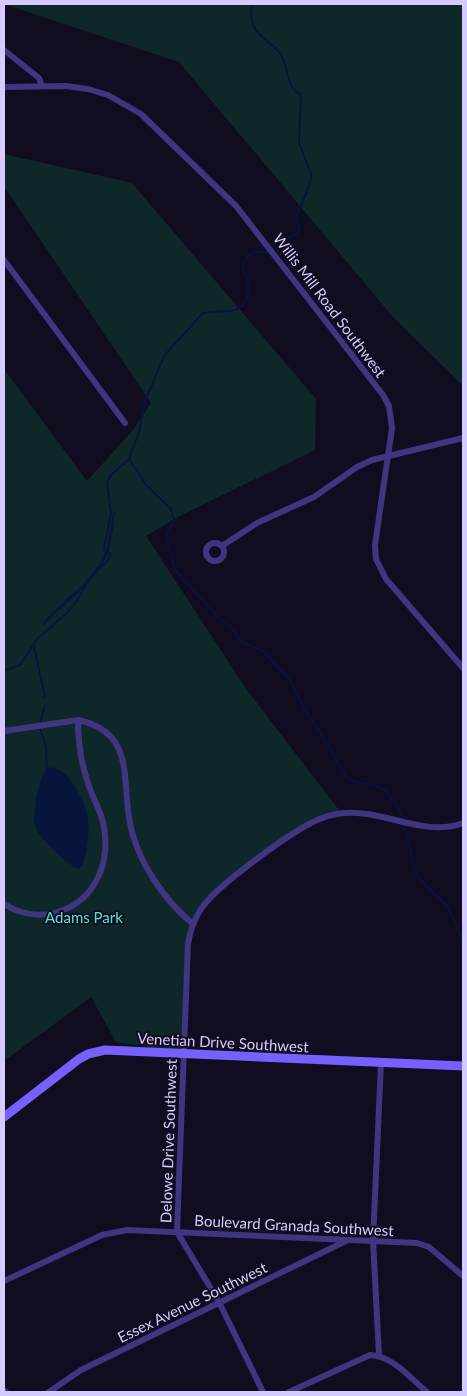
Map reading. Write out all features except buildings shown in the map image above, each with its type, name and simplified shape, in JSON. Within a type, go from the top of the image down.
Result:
[{"type":"street","points":[[4,50],[39,78],[42,86]]},
{"type":"street","name":"Willis Mill Road Southwest","points":[[4,88],[66,86],[88,89],[108,95],[129,106],[152,123],[229,198],[259,233],[383,395],[392,418],[389,455],[375,544],[376,559],[386,579],[463,668]]},
{"type":"street","points":[[4,260],[125,423]]},
{"type":"street","points":[[222,546],[257,523],[314,497],[357,466],[389,455],[463,438]]},
{"type":"street","points":[[4,904],[29,914],[45,914],[71,906],[95,885],[102,867],[105,835],[103,821],[88,784],[81,758],[78,720]]},
{"type":"street","points":[[4,732],[78,720],[102,728],[118,746],[125,765],[129,819],[138,849],[156,881],[183,916],[193,924],[202,908],[220,890],[289,836],[313,822],[333,815],[355,813],[432,826],[445,827],[463,823]]},
{"type":"street","name":"Delowe Drive Southwest","points":[[193,924],[188,944],[178,1232],[220,1302],[263,1392]]},
{"type":"street","name":"Venetian Drive Southwest","points":[[4,1117],[88,1054],[106,1050],[463,1066]]},
{"type":"street","points":[[379,1355],[372,1240],[381,1063]]},
{"type":"street","name":"Boulevard Granada Southwest","points":[[4,1281],[102,1235],[127,1230],[372,1240],[423,1244],[463,1276]]},
{"type":"street","name":"Essex Avenue Southwest","points":[[49,1392],[81,1370],[349,1239]]},
{"type":"street","points":[[289,1392],[362,1357],[379,1355],[391,1361],[427,1392]]},
{"type":"green space","points":[[4,4],[463,4],[463,386],[394,318],[179,62]]},
{"type":"green space","name":"Adams Park","points":[[4,154],[132,183],[316,399],[315,450],[178,517],[146,536],[247,690],[342,814],[317,817],[257,857],[205,905],[190,925],[180,1052],[116,1042],[91,997],[4,1061],[4,369],[87,481],[133,430],[151,403],[4,186]]},
{"type":"water","points":[[113,511],[115,512],[111,541],[101,567],[78,593],[44,625],[42,624],[91,576],[97,567],[107,546]]},
{"type":"water","points":[[47,768],[60,770],[65,774],[83,801],[86,810],[89,830],[88,841],[83,865],[79,869],[68,863],[41,837],[35,825],[34,812],[37,795],[41,779]]},
{"type":"waterway","points":[[99,569],[111,555],[104,548],[111,514],[107,482],[111,475],[129,459],[139,432],[145,401],[164,356],[202,314],[230,311],[240,307],[247,298],[248,292],[248,280],[243,269],[246,258],[253,253],[268,252],[280,240],[294,236],[299,230],[296,218],[311,181],[311,173],[299,143],[301,95],[292,86],[281,55],[254,27],[251,15],[252,4]]},
{"type":"waterway","points":[[129,459],[147,486],[171,509],[174,521],[167,532],[167,539],[175,570],[219,618],[232,628],[241,642],[263,651],[290,680],[304,709],[347,778],[354,782],[381,788],[393,800],[403,820]]},
{"type":"waterway","points":[[4,671],[20,665],[37,639],[68,612],[88,582]]},
{"type":"waterway","points":[[34,646],[45,697]]},
{"type":"waterway","points":[[40,723],[45,706]]},
{"type":"waterway","points":[[40,728],[46,747],[47,768]]},
{"type":"waterway","points":[[404,824],[415,872],[425,885],[448,907],[463,941]]}]
